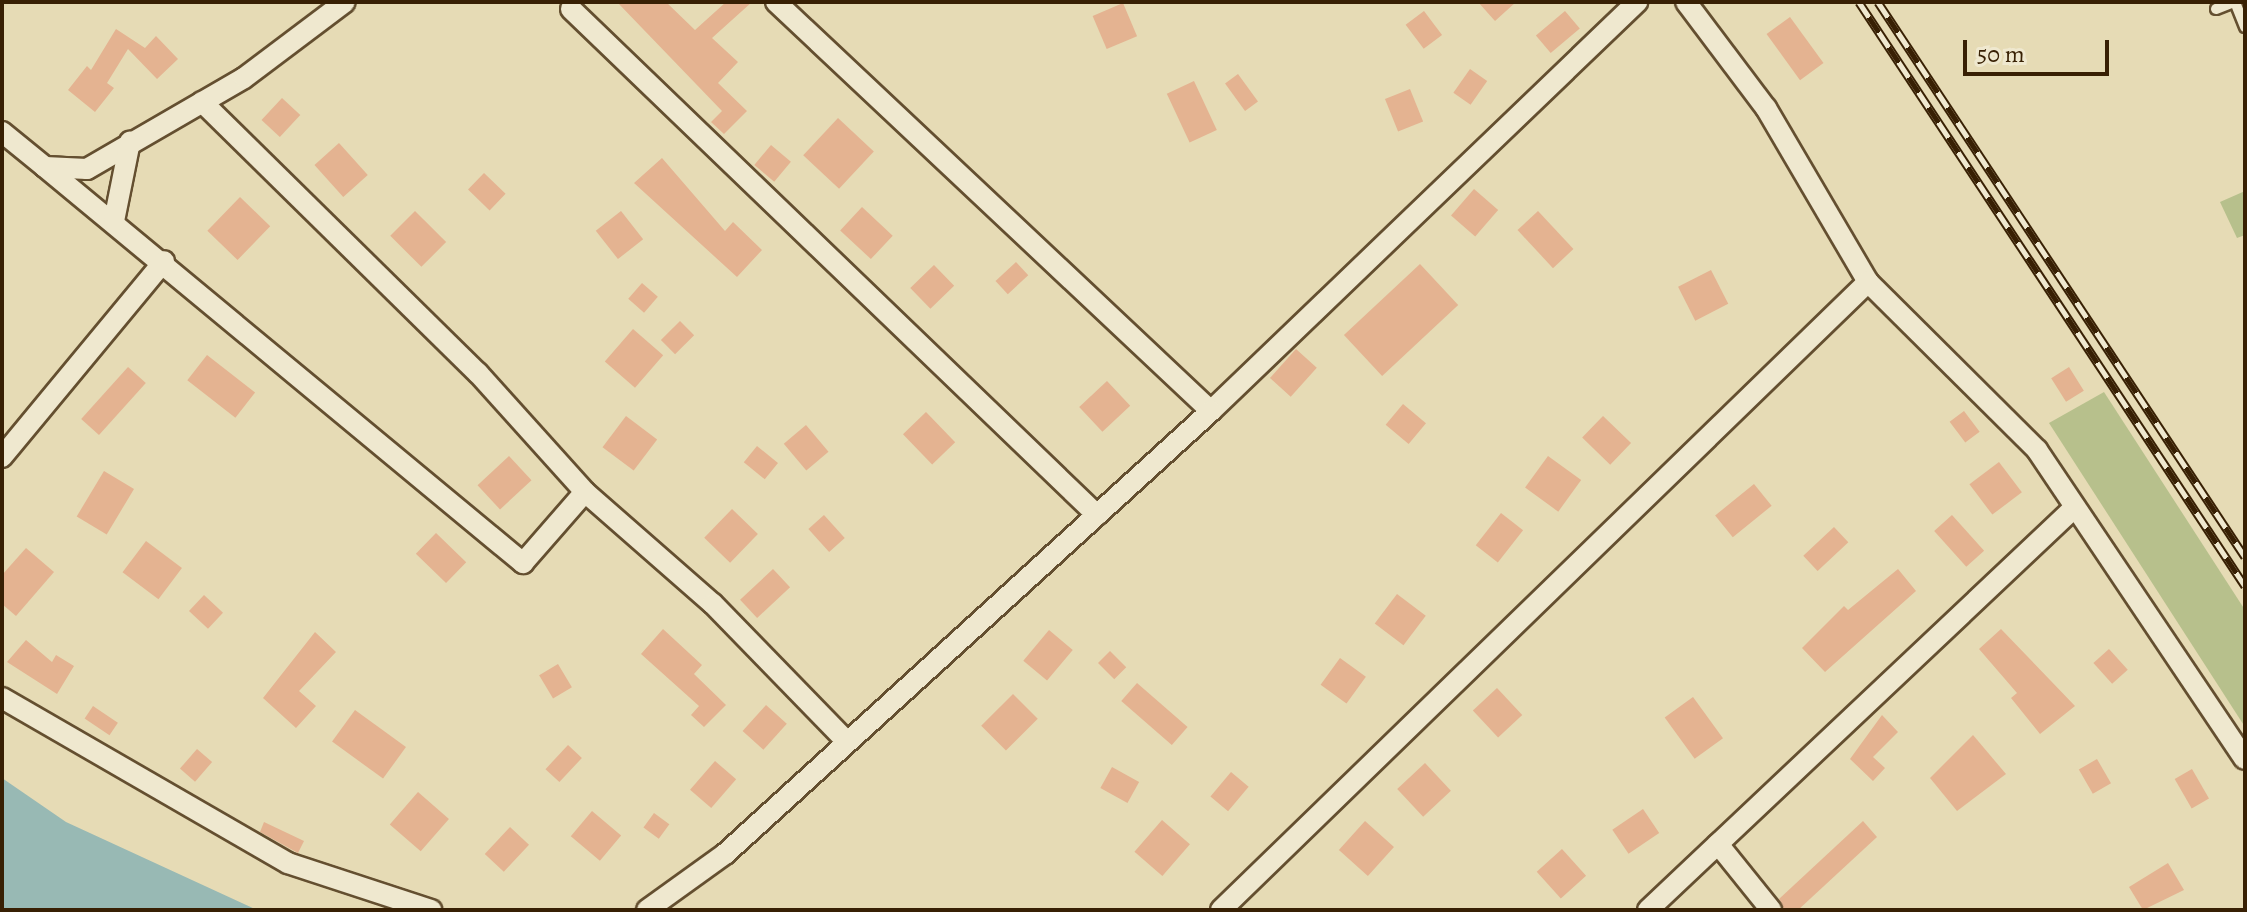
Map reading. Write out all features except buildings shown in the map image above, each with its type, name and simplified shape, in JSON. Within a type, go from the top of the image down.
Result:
[{"type":"street","points":[[776,2],[1211,411]]},
{"type":"street","points":[[647,910],[725,854],[1211,411],[1637,2]]},
{"type":"street","points":[[1686,2],[1766,108],[1868,282],[2037,450],[2245,759]]},
{"type":"street","points":[[45,167],[87,169],[244,78],[341,3]]},
{"type":"street","points":[[571,9],[1097,515]]},
{"type":"street","points":[[202,102],[478,373],[585,492],[724,614],[847,742]]},
{"type":"street","points":[[2,132],[164,261],[523,563],[585,492]]},
{"type":"street","points":[[114,221],[130,142]]},
{"type":"street","points":[[2,457],[164,261]]},
{"type":"street","points":[[1221,910],[1868,282]]},
{"type":"street","points":[[1648,910],[2075,507]]},
{"type":"street","points":[[2,698],[288,863],[431,910]]},
{"type":"street","points":[[1718,844],[1771,910]]},
{"type":"lane","points":[[2216,9],[2235,2],[2245,27]]},
{"type":"green space","points":[[2245,191],[2245,235],[2237,238],[2220,202]]},
{"type":"green space","points":[[2104,392],[2245,610],[2245,727],[2049,423]]},
{"type":"water","points":[[2,778],[66,822],[257,910],[2,910]]},
{"type":"railway","points":[[1859,2],[2245,586]]},
{"type":"railway","points":[[1878,2],[2245,557]]}]
